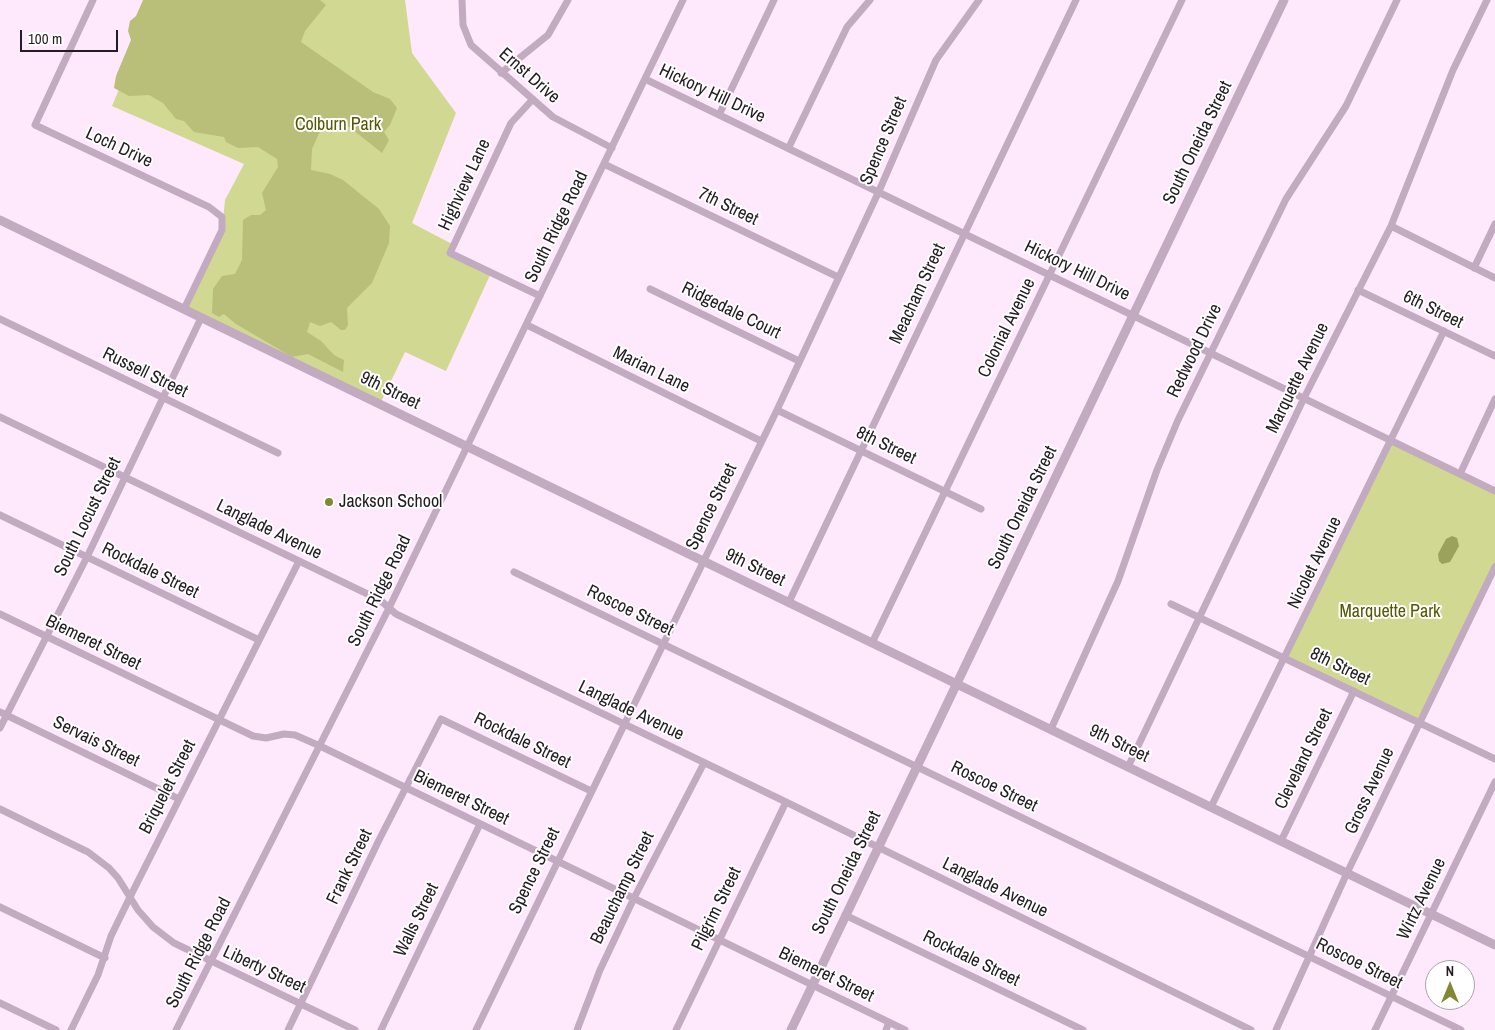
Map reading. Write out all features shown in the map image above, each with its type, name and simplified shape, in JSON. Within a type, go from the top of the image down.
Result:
[{"type":"street","name":"Loch Drive","points":[[93,0],[35,124],[209,207],[222,216],[222,230],[184,309]]},
{"type":"street","name":"Ernst Drive","points":[[462,0],[463,25],[471,45],[532,99],[571,128],[612,148]]},
{"type":"street","points":[[501,73],[548,35],[568,0]]},
{"type":"street","name":"South Ridge Road","points":[[176,1030],[389,608],[683,0]]},
{"type":"street","points":[[719,115],[774,0]]},
{"type":"street","points":[[789,147],[847,27],[870,0]]},
{"type":"street","name":"Spence Street","points":[[476,1030],[777,410],[879,192],[936,60],[979,0]]},
{"type":"street","name":"Meacham Street","points":[[789,602],[1076,0]]},
{"type":"street","name":"Colonial Avenue","points":[[872,643],[1182,0]]},
{"type":"street","name":"South Oneida Street","points":[[791,1030],[1284,0]]},
{"type":"street","name":"Redwood Drive","points":[[1051,729],[1118,581],[1157,470],[1211,352],[1286,199],[1346,106],[1397,0]]},
{"type":"street","name":"Marquette Avenue","points":[[1128,767],[1304,398],[1391,226],[1453,70],[1487,0]]},
{"type":"street","name":"Hickory Hill Drive","points":[[645,79],[789,147],[1495,491]]},
{"type":"street","name":"Highview Lane","points":[[532,99],[511,123],[450,253],[540,296]]},
{"type":"street","name":"7th Street","points":[[604,164],[838,277]]},
{"type":"street","name":"9th Street","points":[[0,220],[1495,945]]},
{"type":"street","points":[[1474,268],[1495,224]]},
{"type":"street","points":[[1391,226],[1495,278]]},
{"type":"street","name":"Ridgedale Court","points":[[650,289],[799,361]]},
{"type":"street","name":"6th Street","points":[[1358,290],[1495,356]]},
{"type":"street","name":"South Locust Street","points":[[0,728],[3,714],[46,637],[87,557],[201,318]]},
{"type":"street","name":"Russell Street","points":[[0,319],[278,453]]},
{"type":"street","name":"Marian Lane","points":[[527,325],[761,441]]},
{"type":"street","name":"Nicolet Avenue","points":[[1211,807],[1444,331]]},
{"type":"street","points":[[1460,474],[1495,399]]},
{"type":"street","name":"8th Street","points":[[777,410],[981,509]]},
{"type":"street","name":"Langlade Avenue","points":[[0,417],[380,600],[396,614],[786,802],[1251,1030]]},
{"type":"street","name":"Rockdale Street","points":[[0,515],[259,640]]},
{"type":"street","name":"Briquelet Street","points":[[71,1030],[105,958],[111,936],[130,896],[299,561]]},
{"type":"street","name":"Gross Avenue","points":[[1276,1030],[1347,873],[1495,567]]},
{"type":"street","name":"Roscoe Street","points":[[514,572],[1461,1030]]},
{"type":"street","name":"8th Street","points":[[1171,604],[1495,758]]},
{"type":"street","name":"Biemeret Street","points":[[0,614],[253,736],[266,738],[284,734],[295,735],[320,746],[905,1030]]},
{"type":"street","name":"Cleveland Street","points":[[1281,841],[1354,691]]},
{"type":"street","name":"Servais Street","points":[[3,714],[179,799]]},
{"type":"street","name":"Rockdale Street","points":[[441,719],[591,791]]},
{"type":"street","name":"Frank Street","points":[[288,1030],[441,719]]},
{"type":"street","name":"Beauchamp Street","points":[[577,1030],[600,970],[634,898],[704,763]]},
{"type":"street","name":"Wirtz Avenue","points":[[1375,1030],[1495,782]]},
{"type":"street","name":"Pilgrim Street","points":[[676,1030],[718,939],[786,802]]},
{"type":"street","name":"Liberty Street","points":[[0,809],[88,852],[109,868],[152,927],[174,943],[355,1030]]},
{"type":"street","name":"Walls Street","points":[[381,1030],[480,824]]},
{"type":"street","points":[[0,907],[105,958]]},
{"type":"street","name":"Rockdale Street","points":[[845,915],[1083,1030]]},
{"type":"street","points":[[0,1003],[56,1030]]},
{"type":"street","points":[[886,1030],[889,1022]]},
{"type":"green space","name":"Colburn Park","points":[[157,0],[405,0],[412,53],[456,113],[412,223],[454,245],[450,252],[491,273],[446,371],[405,352],[380,404],[184,309],[222,230],[225,200],[244,164],[112,106]]},
{"type":"green space","name":"Marquette Park","points":[[1392,440],[1495,491],[1495,567],[1420,723],[1285,658]]},
{"type":"shaded area","points":[[143,0],[320,0],[326,5],[305,31],[301,42],[373,92],[390,99],[397,108],[390,125],[384,132],[389,140],[382,153],[339,119],[321,129],[312,149],[311,170],[330,174],[343,180],[379,209],[390,226],[389,243],[372,283],[347,308],[348,325],[345,330],[341,330],[331,322],[320,326],[310,322],[307,332],[321,341],[334,355],[344,360],[343,372],[308,354],[292,357],[236,324],[224,314],[219,317],[212,313],[213,289],[222,276],[235,274],[242,260],[243,220],[251,215],[260,215],[266,210],[262,193],[278,167],[277,159],[258,147],[238,148],[226,142],[224,137],[194,132],[184,121],[176,119],[163,103],[149,95],[129,96],[114,88],[116,76],[131,40],[128,31],[130,21],[136,16]]},
{"type":"shaded area","points":[[1452,536],[1457,538],[1459,546],[1450,562],[1442,564],[1439,561],[1438,554],[1446,539]]},
{"type":"place","name":"Jackson School","points":[[329,502]]}]
